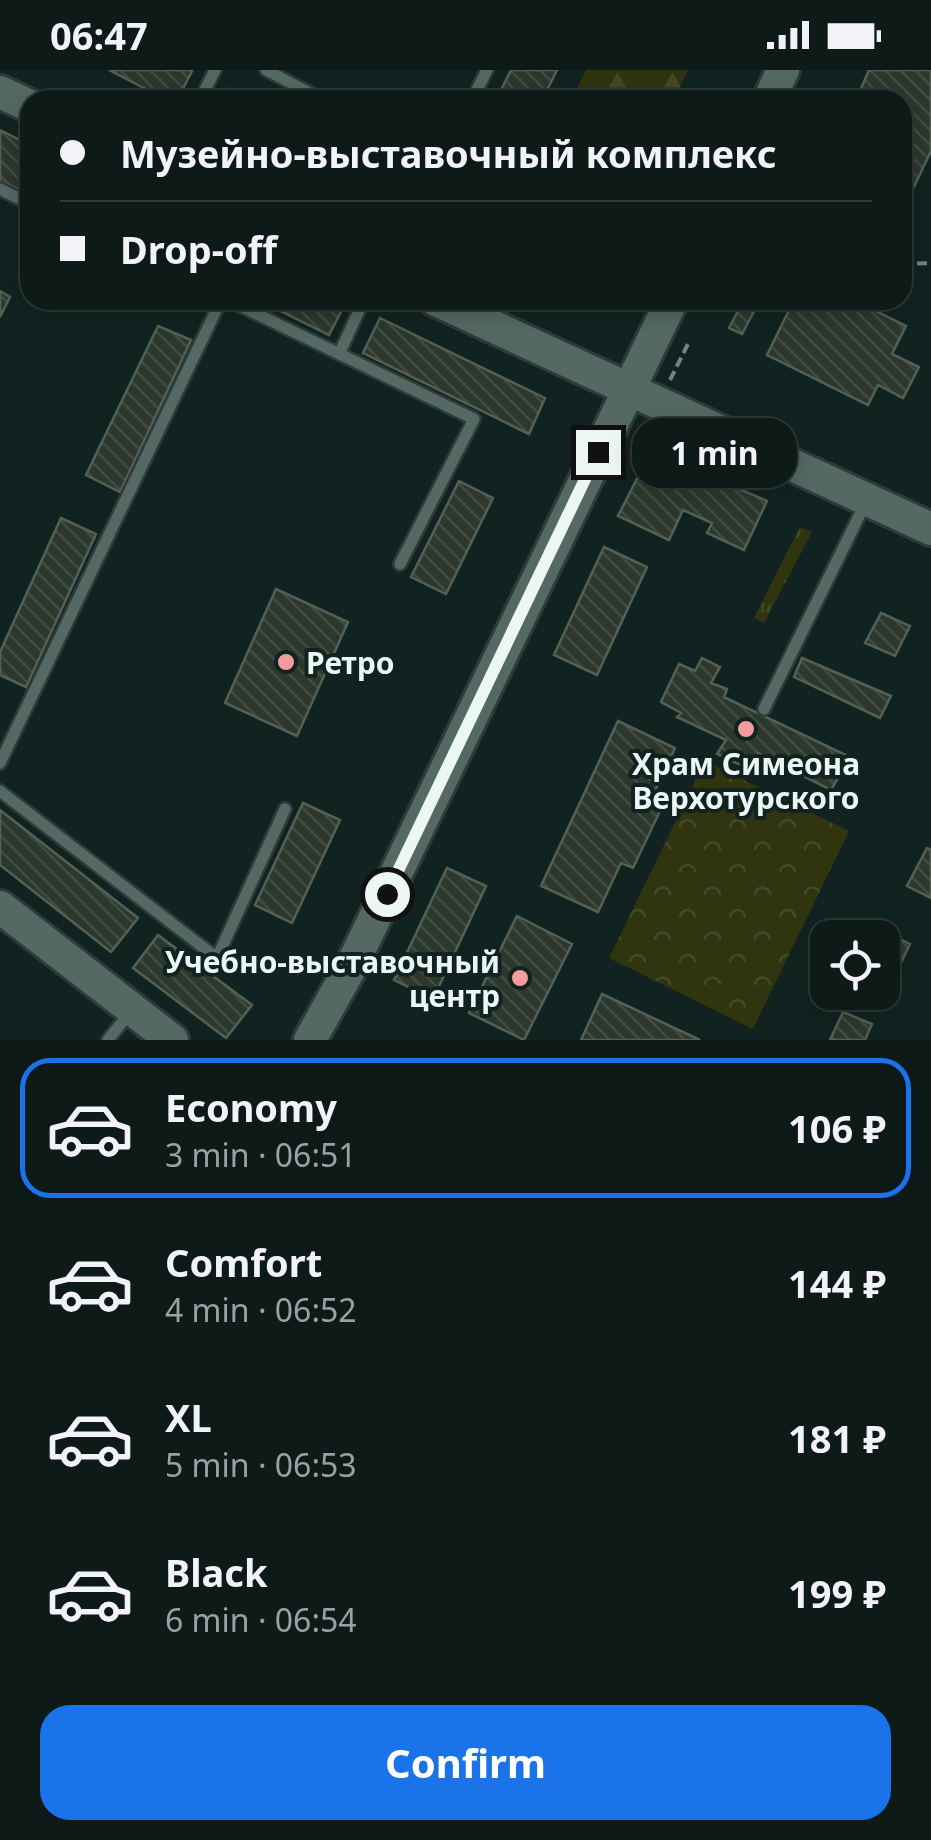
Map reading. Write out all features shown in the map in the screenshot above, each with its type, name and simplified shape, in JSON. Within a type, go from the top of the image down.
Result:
[{"type":"main road","points":[[457,310],[931,529]]},
{"type":"main road","points":[[310,1040],[362,946],[622,388],[654,310]]},
{"type":"main road","points":[[298,1040],[339,966],[622,388],[666,310]]},
{"type":"main road","points":[[0,907],[172,1040]]},
{"type":"lane","points":[[266,70],[304,90]]},
{"type":"lane","points":[[0,763],[215,310]]},
{"type":"lane","points":[[249,310],[474,419],[400,564]]},
{"type":"lane","points":[[339,354],[359,310]]},
{"type":"lane","points":[[764,708],[867,500]]},
{"type":"lane","points":[[0,791],[218,958],[285,809]]},
{"type":"lane","points":[[108,1040],[132,1009]]},
{"type":"green space","points":[[586,70],[688,70],[679,90],[576,90]]},
{"type":"green space","points":[[800,527],[812,532],[764,623],[754,618]]},
{"type":"green space","points":[[705,761],[849,831],[753,1029],[609,958]]},
{"type":"building","points":[[109,70],[192,71],[182,90],[148,90]]},
{"type":"building","points":[[511,70],[557,70],[547,90],[501,90]]},
{"type":"building","points":[[869,70],[931,70],[931,151],[912,191],[912,90],[860,90]]},
{"type":"building","points":[[0,130],[20,140],[20,190],[0,181]]},
{"type":"building","points":[[0,291],[10,297],[0,317]]},
{"type":"building","points":[[278,310],[342,310],[329,335]]},
{"type":"building","points":[[739,310],[755,310],[742,334],[729,328]]},
{"type":"building","points":[[789,310],[874,310],[906,326],[892,354],[919,367],[903,398],[878,385],[868,405],[767,355]]},
{"type":"building","points":[[380,318],[545,398],[529,434],[363,353]]},
{"type":"building","points":[[158,326],[191,340],[120,492],[86,475]]},
{"type":"building","points":[[651,451],[767,501],[744,550],[707,533],[712,523],[683,510],[669,540],[618,516]]},
{"type":"building","points":[[459,481],[493,498],[446,594],[411,577]]},
{"type":"building","points":[[61,518],[96,534],[26,687],[0,675],[0,652]]},
{"type":"building","points":[[604,547],[647,567],[597,675],[554,655]]},
{"type":"building","name":"Ретро","points":[[276,589],[348,622],[297,736],[225,703]]},
{"type":"building","points":[[881,613],[910,626],[895,656],[865,643]]},
{"type":"building","name":"Храм Симеона Верхотурского","points":[[702,658],[720,667],[711,683],[727,689],[724,697],[850,757],[831,790],[758,753],[749,769],[717,754],[726,740],[677,717],[681,713],[661,702],[679,664],[695,671]]},
{"type":"building","points":[[802,658],[891,696],[880,718],[794,677]]},
{"type":"building","points":[[618,721],[675,748],[649,804],[661,809],[633,868],[621,863],[598,912],[541,886]]},
{"type":"building","points":[[303,803],[340,820],[292,923],[255,905]]},
{"type":"building","points":[[0,810],[138,918],[111,952],[0,865]]},
{"type":"building","points":[[927,848],[931,850],[931,898],[907,886]]},
{"type":"building","points":[[447,868],[486,886],[433,999],[394,980]]},
{"type":"building","name":"Учебно-выставочный центр","points":[[517,916],[572,944],[524,1040],[469,1013]]},
{"type":"building","points":[[158,935],[252,1005],[226,1038],[133,968]]},
{"type":"building","points":[[900,939],[910,944],[900,965]]},
{"type":"building","points":[[602,994],[700,1040],[581,1040]]},
{"type":"building","points":[[843,1012],[872,1024],[865,1040],[830,1040]]},
{"type":"place","name":"Ретро","points":[[286,662]]},
{"type":"place","name":"Храм Симеона Верхотурского","points":[[746,729]]},
{"type":"place","name":"Учебно-выставочный центр","points":[[520,978]]},
{"type":"route","points":[[387,894],[598,452]]}]
